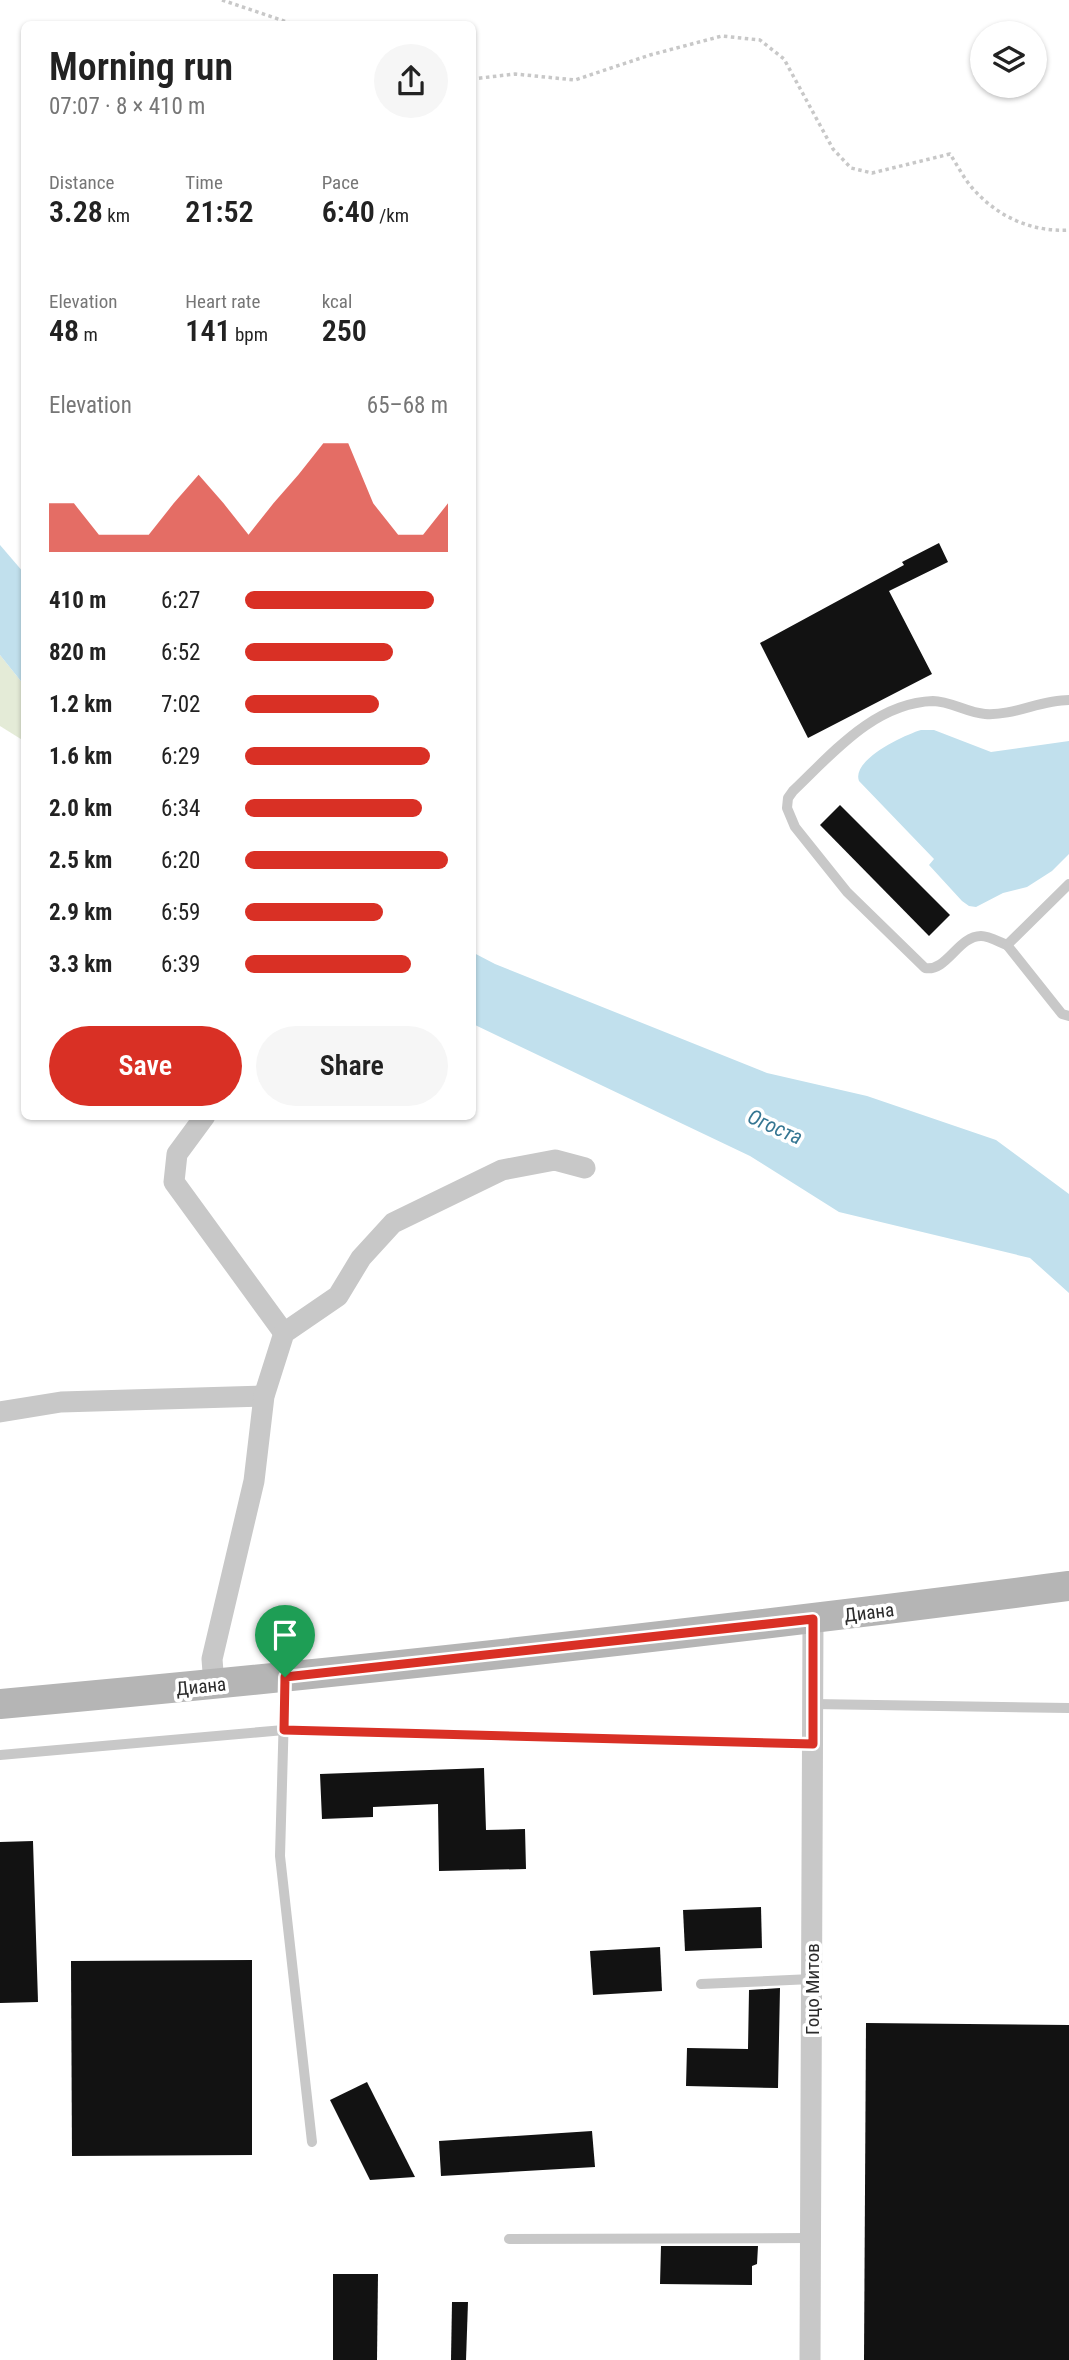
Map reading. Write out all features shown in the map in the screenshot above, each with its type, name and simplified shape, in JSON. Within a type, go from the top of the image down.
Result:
[{"type":"main road","name":"Диана","points":[[0,1704],[214,1685],[813,1619],[1069,1586]]},
{"type":"street","points":[[202,1120],[177,1154],[174,1182],[284,1333]]},
{"type":"street","points":[[214,1685],[212,1659],[254,1482],[264,1396],[284,1333],[338,1296],[361,1258],[393,1223],[502,1170],[555,1160],[585,1168]]},
{"type":"street","points":[[0,1412],[61,1402],[264,1396]]},
{"type":"street","name":"Гоцо Митов","points":[[810,2360],[813,1619]]},
{"type":"lane","points":[[1069,700],[1056,700],[1010,712],[984,714],[935,701],[907,706],[858,729],[788,798],[789,817],[795,827],[847,892],[925,968],[931,969],[939,965],[969,938],[982,936],[1007,945],[1062,1014],[1069,1016]]},
{"type":"lane","points":[[1007,945],[1069,884]]},
{"type":"lane","points":[[285,1677],[279,1856],[312,2141]]},
{"type":"lane","points":[[813,1704],[1069,1708]]},
{"type":"lane","points":[[0,1755],[284,1730],[813,1744]]},
{"type":"lane","points":[[701,1984],[812,1979]]},
{"type":"lane","points":[[509,2239],[811,2238]]},
{"type":"path","points":[[222,0],[284,21]]},
{"type":"path","points":[[476,79],[515,74],[575,80],[650,55],[722,36],[760,40],[784,59],[833,149],[851,169],[872,173],[950,154],[974,191],[1012,220],[1046,231],[1069,230]]},
{"type":"green space","points":[[0,655],[21,681],[21,739],[0,726]]},
{"type":"water","points":[[0,545],[21,570],[21,681],[0,655]]},
{"type":"water","points":[[921,730],[934,730],[991,752],[1069,741],[1069,854],[1052,871],[1027,887],[1003,893],[976,907],[962,901],[929,865],[934,859],[859,781],[863,765],[871,757],[903,737]]},
{"type":"water","name":"Огоста","points":[[476,954],[767,1073],[867,1096],[996,1140],[1069,1194],[1069,1293],[1030,1258],[839,1212],[750,1156],[476,1025]]},
{"type":"building","points":[[939,543],[948,562],[889,591],[932,674],[808,738],[760,643],[904,565],[902,562]]},
{"type":"building","points":[[840,805],[950,915],[929,936],[820,825]]},
{"type":"building","points":[[484,1768],[486,1830],[525,1829],[526,1869],[439,1871],[438,1804],[373,1807],[373,1817],[322,1819],[320,1774]]},
{"type":"building","points":[[33,1841],[38,2002],[0,2003],[0,1842]]},
{"type":"building","points":[[761,1907],[762,1948],[685,1951],[683,1910]]},
{"type":"building","points":[[660,1947],[662,1991],[593,1995],[590,1951]]},
{"type":"building","points":[[252,1960],[252,2155],[72,2156],[71,1961]]},
{"type":"building","points":[[780,1988],[778,2088],[686,2086],[687,2048],[748,2049],[749,1990]]},
{"type":"building","points":[[866,2023],[1069,2025],[1069,2360],[864,2360]]},
{"type":"building","points":[[367,2082],[415,2177],[370,2180],[330,2100]]},
{"type":"building","points":[[592,2131],[595,2167],[441,2176],[439,2141]]},
{"type":"building","points":[[661,2246],[758,2246],[757,2264],[752,2266],[752,2285],[660,2284]]},
{"type":"building","points":[[333,2274],[378,2274],[377,2360],[333,2360]]},
{"type":"building","points":[[452,2302],[468,2302],[466,2360],[451,2360]]},
{"type":"route","points":[[813,1619],[813,1744],[284,1730],[285,1677],[813,1619]]}]
